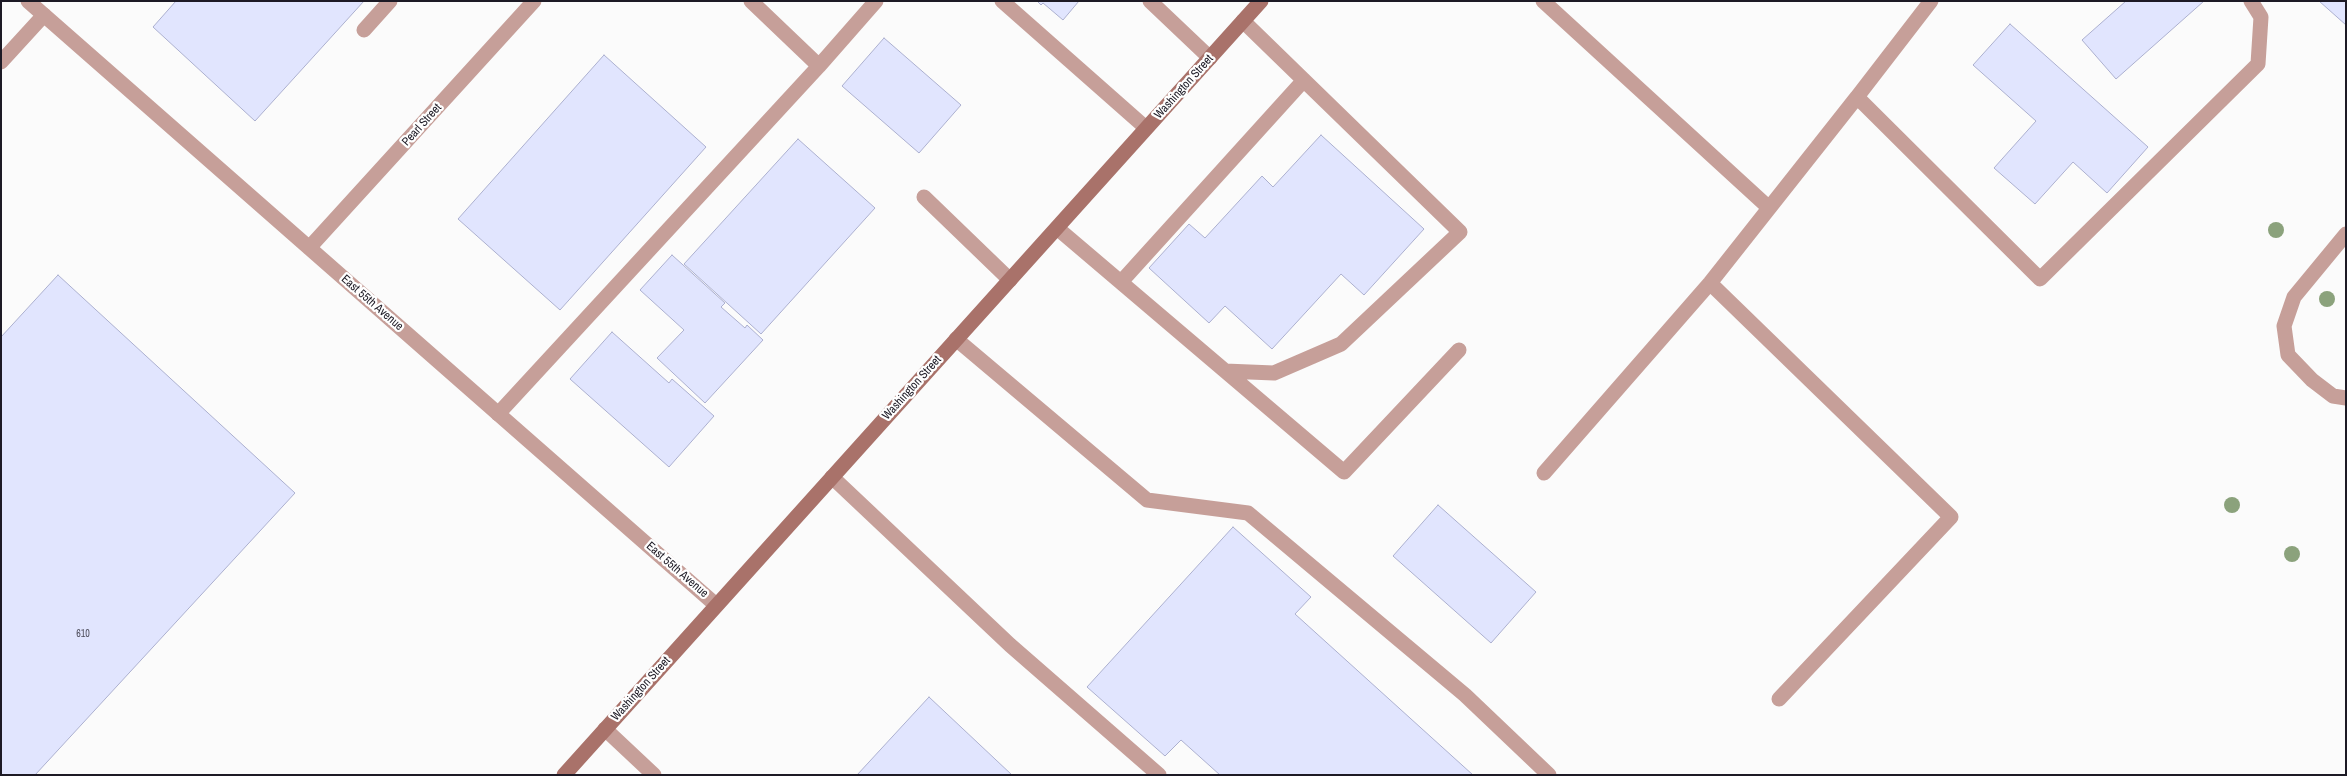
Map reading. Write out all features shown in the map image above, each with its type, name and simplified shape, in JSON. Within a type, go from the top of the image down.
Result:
[{"type":"main road","name":"Washington Street","points":[[564,775],[1261,1]]},
{"type":"street","name":"East 55th Avenue","points":[[28,1],[716,605]]},
{"type":"street","points":[[364,30],[390,1]]},
{"type":"street","name":"Pearl Street","points":[[310,248],[534,1]]},
{"type":"street","points":[[751,1],[819,66]]},
{"type":"street","points":[[498,414],[819,66],[876,1]]},
{"type":"street","points":[[1002,1],[1146,128]]},
{"type":"street","points":[[1150,1],[1210,58]]},
{"type":"street","points":[[1543,1],[1768,207]]},
{"type":"street","points":[[1544,474],[1710,283],[1768,207],[1858,98],[1931,1]]},
{"type":"street","points":[[1858,98],[2040,279],[2258,64],[2261,17],[2251,1]]},
{"type":"street","points":[[1,62],[44,16]]},
{"type":"street","points":[[1225,371],[1274,373],[1341,344],[1460,232],[1243,21]]},
{"type":"street","points":[[1120,282],[1304,80]]},
{"type":"street","points":[[924,197],[1010,280]]},
{"type":"street","points":[[1057,228],[1344,472],[1459,350]]},
{"type":"street","points":[[2346,234],[2294,296],[2284,326],[2288,355],[2333,396],[2346,398]]},
{"type":"street","points":[[1710,283],[1951,517],[1779,699]]},
{"type":"street","points":[[956,339],[1147,500],[1248,513],[1464,695],[1549,775]]},
{"type":"street","points":[[832,477],[1010,645],[1159,775]]},
{"type":"street","points":[[605,729],[654,775]]},
{"type":"building","points":[[176,1],[364,1],[255,121],[153,27]]},
{"type":"building","points":[[1037,1],[1079,1],[1063,20],[1043,3],[1041,5]]},
{"type":"building","points":[[2126,1],[2204,1],[2116,79],[2082,40]]},
{"type":"building","points":[[2319,1],[2346,1],[2346,25]]},
{"type":"building","points":[[2010,24],[2148,147],[2107,193],[2073,162],[2035,204],[1994,168],[2036,121],[1973,65]]},
{"type":"building","points":[[884,38],[961,105],[919,153],[842,86]]},
{"type":"building","points":[[604,55],[706,147],[560,310],[458,219]]},
{"type":"building","points":[[1321,135],[1424,229],[1364,295],[1341,274],[1272,349],[1225,306],[1209,323],[1149,268],[1189,224],[1205,238],[1262,176],[1273,187]]},
{"type":"building","points":[[798,139],[875,208],[761,334],[684,264]]},
{"type":"building","points":[[672,255],[725,303],[721,307],[745,328],[747,325],[763,340],[705,403],[657,358],[684,330],[640,290]]},
{"type":"building","points":[[58,275],[295,493],[35,775],[1,775],[1,337]]},
{"type":"building","points":[[612,332],[669,383],[672,379],[714,416],[669,467],[570,379]]},
{"type":"building","points":[[1438,505],[1536,592],[1491,643],[1393,556]]},
{"type":"building","points":[[1233,527],[1311,597],[1295,614],[1473,775],[1220,775],[1181,740],[1165,756],[1087,687]]},
{"type":"building","points":[[929,697],[1012,775],[857,775]]}]
